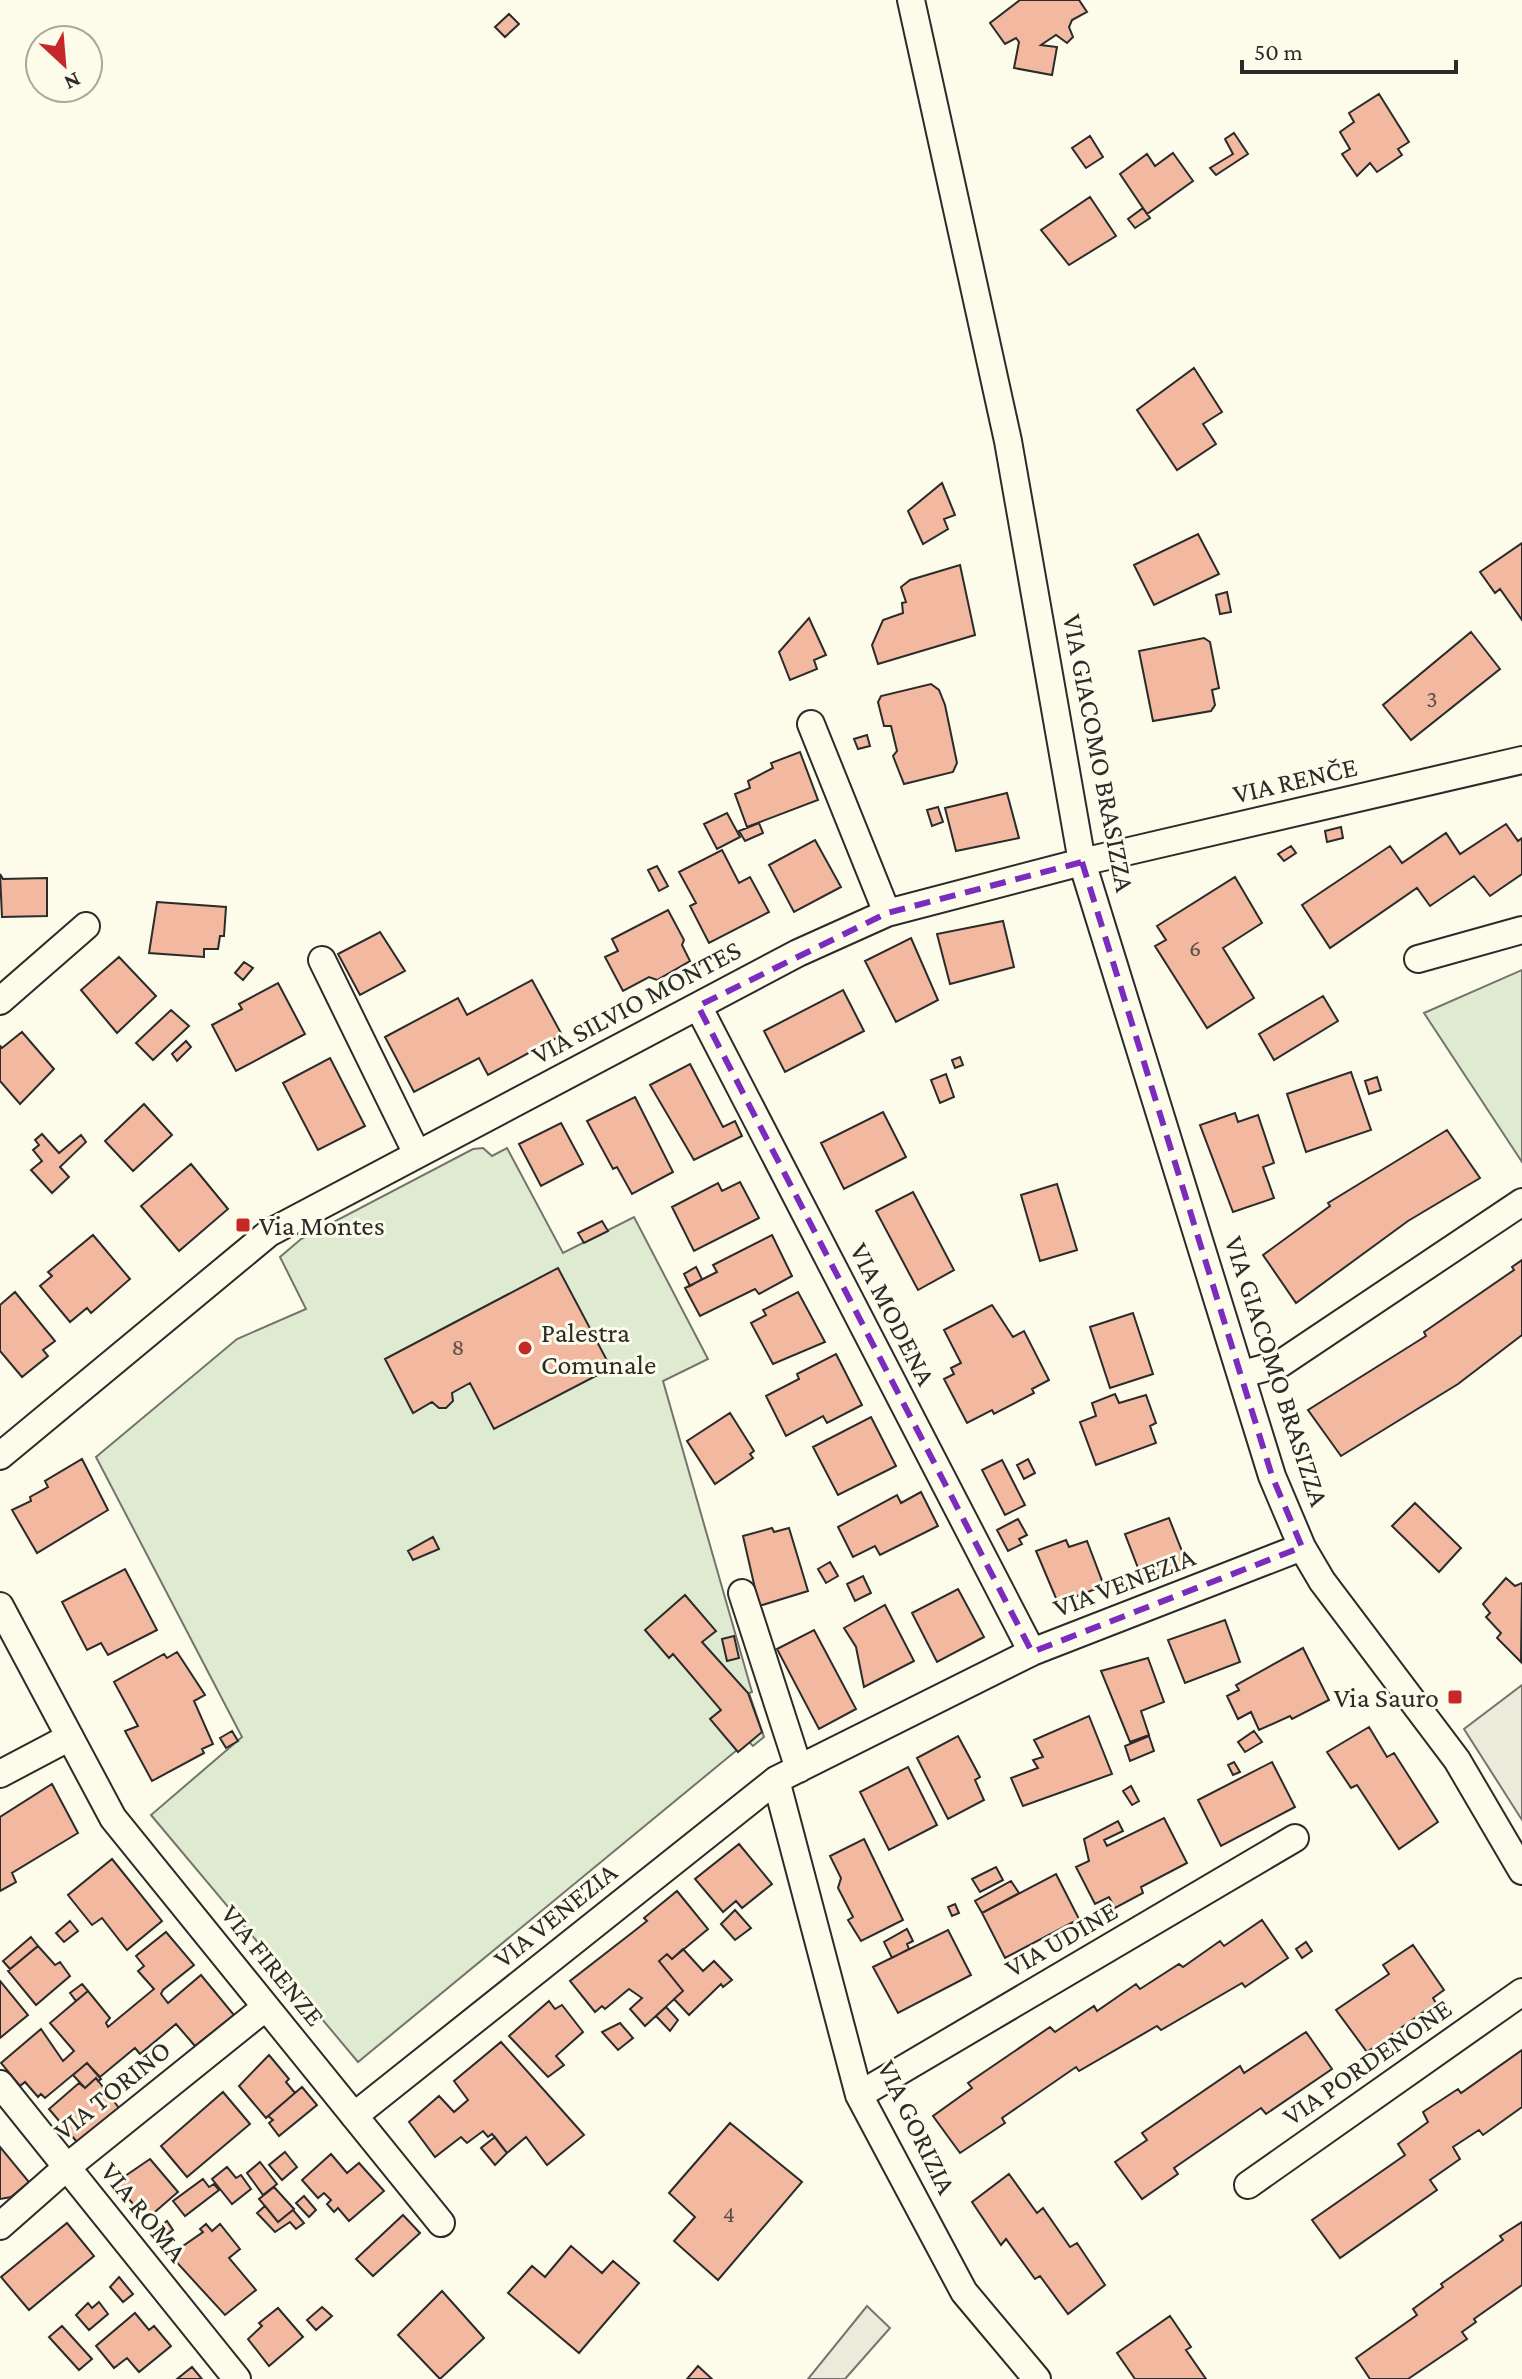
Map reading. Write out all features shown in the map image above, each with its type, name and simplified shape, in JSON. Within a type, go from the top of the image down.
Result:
[{"type":"street","name":"VIA GIACOMO BRASIZZA","points":[[911,0],[1008,441],[1082,862],[1272,1476],[1302,1547],[1322,1581],[1457,1760],[1522,1871]]},
{"type":"street","points":[[811,724],[887,913]]},
{"type":"street","name":"VIA RENČE","points":[[1082,862],[1522,760]]},
{"type":"street","name":"VIA SILVIO MONTES","points":[[0,1456],[269,1233],[798,953],[887,913],[1082,862]]},
{"type":"street","points":[[0,1001],[86,926]]},
{"type":"street","points":[[1418,959],[1522,930]]},
{"type":"street","points":[[322,960],[417,1154]]},
{"type":"street","name":"VIA MODENA","points":[[698,1006],[1032,1652]]},
{"type":"street","points":[[1242,1374],[1280,1364],[1522,1202]]},
{"type":"street","name":"VIA VENEZIA","points":[[354,2116],[788,1774],[1032,1652],[1302,1547]]},
{"type":"street","points":[[742,1593],[788,1774]]},
{"type":"street","name":"VIA FIRENZE","points":[[0,1606],[113,1818],[441,2223]]},
{"type":"street","points":[[0,1774],[70,1737]]},
{"type":"street","name":"VIA GORIZIA","points":[[788,1774],[859,2095],[964,2292],[1037,2379]]},
{"type":"street","name":"VIA UDINE","points":[[859,2095],[1295,1838]]},
{"type":"street","name":"VIA PORDENONE","points":[[1248,2185],[1522,1992]]},
{"type":"street","name":"VIA TORINO","points":[[0,2226],[67,2167],[266,2007]]},
{"type":"street","name":"VIA ROMA","points":[[0,2084],[237,2379]]},
{"type":"highlighted area","points":[[1082,862],[1272,1476],[1302,1547],[1032,1652],[698,1006],[887,913]]},
{"type":"green space","points":[[1522,970],[1522,1162],[1424,1013]]},
{"type":"green space","points":[[483,1148],[492,1156],[507,1148],[563,1253],[634,1217],[708,1359],[663,1381],[752,1692],[749,1693],[764,1737],[753,1746],[749,1742],[737,1750],[358,2062],[151,1815],[242,1737],[96,1457],[237,1339],[306,1309],[280,1257],[301,1239],[473,1149]]},
{"type":"shaded area","points":[[1522,1685],[1522,1820],[1464,1729]]},
{"type":"shaded area","points":[[867,2306],[890,2328],[845,2379],[808,2379]]},
{"type":"building","points":[[1020,0],[1079,0],[1087,12],[1072,20],[1069,27],[1073,37],[1067,43],[1056,35],[1041,45],[1057,47],[1052,75],[1014,68],[1019,42],[1016,38],[1005,44],[990,23]]},
{"type":"building","points":[[509,14],[519,24],[505,37],[495,27]]},
{"type":"building","points":[[1379,94],[1409,142],[1398,149],[1402,155],[1377,172],[1370,163],[1357,176],[1342,154],[1350,149],[1340,132],[1354,122],[1349,113]]},
{"type":"building","points":[[1234,133],[1248,154],[1216,175],[1210,168],[1233,154],[1225,139]]},
{"type":"building","points":[[1090,136],[1103,157],[1086,168],[1072,148]]},
{"type":"building","points":[[1173,153],[1193,181],[1147,214],[1120,174],[1147,154],[1155,166]]},
{"type":"building","points":[[1090,197],[1116,236],[1069,265],[1041,230]]},
{"type":"building","points":[[1143,208],[1150,218],[1135,228],[1128,219]]},
{"type":"building","points":[[1194,368],[1222,412],[1203,424],[1216,444],[1177,470],[1137,410]]},
{"type":"building","points":[[942,483],[955,515],[944,519],[948,529],[923,544],[908,511]]},
{"type":"building","points":[[1198,534],[1219,574],[1154,605],[1134,565]]},
{"type":"building","points":[[1522,543],[1522,620],[1500,589],[1495,593],[1480,572]]},
{"type":"building","points":[[960,565],[975,635],[878,664],[872,645],[883,620],[903,613],[902,603],[906,602],[901,587],[910,580]]},
{"type":"building","points":[[1227,592],[1231,612],[1220,614],[1216,595]]},
{"type":"building","points":[[809,618],[826,655],[814,660],[817,669],[790,680],[779,652]]},
{"type":"building","points":[[1471,632],[1500,669],[1411,740],[1383,705]]},
{"type":"building","points":[[1204,638],[1210,642],[1219,688],[1212,690],[1215,705],[1211,711],[1153,721],[1139,651]]},
{"type":"building","points":[[931,684],[939,690],[945,705],[957,763],[953,772],[904,784],[893,756],[897,751],[891,726],[884,726],[878,702],[881,696]]},
{"type":"building","points":[[867,735],[870,746],[858,749],[854,739]]},
{"type":"building","points":[[800,752],[818,800],[747,827],[735,794],[750,788],[748,781],[773,768],[771,763]]},
{"type":"building","points":[[1007,793],[1019,838],[956,851],[945,808]]},
{"type":"building","points":[[938,807],[943,822],[932,826],[927,810]]},
{"type":"building","points":[[727,813],[740,837],[717,849],[704,824]]},
{"type":"building","points":[[759,823],[763,833],[745,841],[739,831]]},
{"type":"building","points":[[1506,824],[1518,841],[1522,838],[1522,874],[1490,896],[1474,876],[1430,906],[1417,888],[1330,948],[1302,905],[1390,846],[1402,863],[1446,833],[1460,854]]},
{"type":"building","points":[[1341,827],[1343,838],[1327,842],[1325,831]]},
{"type":"building","points":[[815,840],[841,887],[794,912],[769,865]]},
{"type":"building","points":[[1291,846],[1296,853],[1284,861],[1278,854]]},
{"type":"building","points":[[722,850],[739,883],[750,877],[769,912],[709,943],[690,906],[696,903],[679,872]]},
{"type":"building","points":[[657,866],[668,886],[659,891],[648,870]]},
{"type":"building","points":[[0,874],[3,879],[47,878],[47,916],[2,917]]},
{"type":"building","points":[[1235,877],[1262,923],[1223,948],[1254,998],[1207,1028],[1155,946],[1166,940],[1157,926]]},
{"type":"building","points":[[157,902],[226,907],[224,936],[220,936],[218,949],[204,949],[204,957],[149,953]]},
{"type":"building","points":[[668,910],[684,940],[682,945],[690,961],[657,980],[649,977],[623,991],[605,957],[618,951],[612,939]]},
{"type":"building","points":[[1003,921],[1014,967],[950,984],[937,934]]},
{"type":"building","points":[[380,932],[405,971],[360,995],[338,954]]},
{"type":"building","points":[[911,938],[938,1000],[896,1022],[865,961]]},
{"type":"building","points":[[119,957],[156,996],[117,1033],[81,990]]},
{"type":"building","points":[[244,962],[253,968],[243,980],[235,973]]},
{"type":"building","points":[[532,980],[562,1035],[488,1075],[479,1058],[414,1092],[385,1037],[458,998],[467,1015]]},
{"type":"building","points":[[278,983],[305,1034],[236,1071],[212,1025],[242,1009],[239,1004]]},
{"type":"building","points":[[843,990],[864,1031],[785,1072],[764,1031]]},
{"type":"building","points":[[1323,996],[1338,1021],[1274,1060],[1259,1034]]},
{"type":"building","points":[[171,1010],[189,1026],[153,1060],[136,1043]]},
{"type":"building","points":[[22,1032],[54,1069],[20,1104],[0,1081],[0,1046],[2,1048]]},
{"type":"building","points":[[186,1041],[191,1047],[177,1061],[172,1054]]},
{"type":"building","points":[[960,1057],[963,1065],[955,1068],[952,1060]]},
{"type":"building","points":[[330,1058],[365,1126],[318,1150],[283,1083]]},
{"type":"building","points":[[690,1064],[723,1127],[735,1121],[742,1136],[694,1160],[650,1085]]},
{"type":"building","points":[[1351,1072],[1371,1130],[1306,1152],[1287,1094]]},
{"type":"building","points":[[946,1074],[954,1097],[940,1103],[931,1080]]},
{"type":"building","points":[[1377,1077],[1381,1090],[1369,1094],[1365,1081]]},
{"type":"building","points":[[635,1097],[673,1172],[632,1194],[617,1167],[613,1169],[587,1121]]},
{"type":"building","points":[[144,1104],[172,1135],[133,1171],[105,1141]]},
{"type":"building","points":[[883,1112],[906,1157],[844,1189],[821,1143]]},
{"type":"building","points":[[1235,1113],[1238,1122],[1258,1115],[1274,1163],[1263,1167],[1274,1198],[1233,1212],[1200,1125]]},
{"type":"building","points":[[561,1123],[583,1164],[541,1186],[519,1144]]},
{"type":"building","points":[[1447,1130],[1480,1178],[1408,1221],[1296,1303],[1263,1255],[1330,1206],[1328,1203]]},
{"type":"building","points":[[42,1134],[59,1153],[81,1135],[86,1142],[60,1167],[69,1177],[52,1193],[31,1170],[42,1161],[33,1150],[39,1145],[35,1140]]},
{"type":"building","points":[[191,1164],[228,1209],[179,1251],[141,1206]]},
{"type":"building","points":[[740,1182],[759,1218],[694,1251],[672,1207],[718,1183],[722,1191]]},
{"type":"building","points":[[1057,1184],[1077,1250],[1040,1261],[1021,1195]]},
{"type":"building","points":[[913,1192],[954,1270],[918,1290],[876,1211]]},
{"type":"building","points":[[602,1221],[608,1231],[584,1243],[578,1233]]},
{"type":"building","points":[[93,1235],[130,1279],[91,1313],[87,1308],[70,1322],[40,1286],[52,1276],[48,1272]]},
{"type":"building","points":[[772,1235],[792,1276],[759,1294],[755,1289],[700,1316],[685,1288],[717,1272],[713,1265]]},
{"type":"building","points":[[1522,1260],[1522,1335],[1458,1384],[1341,1456],[1308,1410],[1426,1336],[1424,1332],[1514,1270],[1512,1267]]},
{"type":"building","points":[[696,1267],[702,1279],[690,1286],[684,1274]]},
{"type":"building","points":[[558,1268],[611,1368],[494,1429],[470,1383],[452,1393],[453,1401],[446,1408],[439,1408],[432,1402],[413,1413],[385,1359]]},
{"type":"building","points":[[15,1292],[55,1341],[43,1350],[48,1356],[22,1377],[0,1351],[0,1305]]},
{"type":"building","points":[[798,1292],[825,1342],[773,1364],[751,1323],[766,1315],[763,1310]]},
{"type":"building","points":[[992,1305],[1013,1337],[1024,1331],[1049,1380],[1032,1389],[1034,1393],[994,1414],[992,1410],[967,1423],[944,1379],[954,1374],[951,1368],[961,1363],[944,1330]]},
{"type":"building","points":[[1133,1313],[1153,1374],[1110,1388],[1090,1327]]},
{"type":"building","points":[[836,1354],[862,1405],[827,1423],[823,1416],[786,1436],[766,1396],[799,1379],[797,1374]]},
{"type":"building","points":[[1115,1394],[1119,1403],[1146,1395],[1156,1423],[1150,1426],[1156,1443],[1096,1465],[1080,1422],[1096,1416],[1092,1403]]},
{"type":"building","points":[[730,1413],[754,1451],[750,1454],[753,1458],[715,1484],[687,1441]]},
{"type":"building","points":[[871,1417],[896,1466],[838,1495],[813,1447]]},
{"type":"building","points":[[82,1459],[108,1510],[37,1553],[12,1510],[31,1501],[30,1497],[48,1487],[45,1481]]},
{"type":"building","points":[[1028,1459],[1035,1473],[1024,1479],[1017,1465]]},
{"type":"building","points":[[1002,1460],[1025,1505],[1005,1515],[982,1470]]},
{"type":"building","points":[[921,1492],[938,1526],[880,1555],[875,1546],[853,1557],[838,1527],[897,1495],[901,1503]]},
{"type":"building","points":[[1415,1503],[1461,1548],[1439,1572],[1392,1526]]},
{"type":"building","points":[[1169,1518],[1187,1564],[1143,1581],[1125,1534]]},
{"type":"building","points":[[1018,1519],[1027,1535],[1019,1539],[1022,1544],[1008,1551],[997,1530]]},
{"type":"building","points":[[772,1528],[774,1532],[789,1528],[808,1591],[759,1606],[743,1536]]},
{"type":"building","points":[[433,1537],[439,1549],[413,1560],[408,1551]]},
{"type":"building","points":[[1066,1540],[1069,1547],[1087,1541],[1104,1586],[1058,1603],[1036,1551]]},
{"type":"building","points":[[830,1562],[838,1576],[826,1583],[818,1569]]},
{"type":"building","points":[[125,1569],[157,1630],[108,1655],[101,1643],[87,1650],[62,1602]]},
{"type":"building","points":[[863,1576],[871,1593],[855,1601],[847,1584]]},
{"type":"building","points":[[1506,1578],[1515,1586],[1522,1583],[1521,1662],[1497,1638],[1501,1633],[1486,1617],[1490,1613],[1483,1604]]},
{"type":"building","points":[[958,1589],[984,1637],[937,1662],[912,1613]]},
{"type":"building","points":[[685,1595],[716,1631],[702,1642],[748,1693],[762,1732],[738,1752],[710,1719],[721,1710],[673,1654],[669,1658],[645,1630]]},
{"type":"building","points":[[885,1605],[914,1661],[864,1687],[856,1647],[844,1628]]},
{"type":"building","points":[[1225,1620],[1240,1662],[1185,1683],[1168,1640]]},
{"type":"building","points":[[814,1630],[856,1709],[819,1729],[777,1649]]},
{"type":"building","points":[[734,1636],[739,1658],[727,1661],[722,1639]]},
{"type":"building","points":[[1303,1648],[1329,1700],[1292,1719],[1290,1716],[1259,1730],[1251,1712],[1238,1719],[1227,1696],[1239,1690],[1236,1685]]},
{"type":"building","points":[[177,1652],[205,1695],[194,1701],[213,1744],[202,1749],[204,1753],[152,1781],[125,1731],[138,1726],[114,1682],[164,1654],[167,1658]]},
{"type":"building","points":[[1148,1658],[1164,1702],[1141,1711],[1149,1735],[1130,1742],[1101,1671]]},
{"type":"building","points":[[1089,1716],[1112,1774],[1023,1806],[1011,1778],[1038,1768],[1033,1760],[1043,1757],[1034,1740]]},
{"type":"building","points":[[1369,1727],[1387,1757],[1394,1753],[1438,1822],[1399,1849],[1357,1785],[1351,1788],[1327,1752]]},
{"type":"building","points":[[232,1731],[238,1741],[226,1748],[220,1738]]},
{"type":"building","points":[[1254,1731],[1262,1742],[1245,1752],[1238,1742]]},
{"type":"building","points":[[958,1736],[980,1777],[975,1780],[984,1800],[948,1819],[917,1758]]},
{"type":"building","points":[[1149,1736],[1154,1751],[1130,1761],[1125,1746]]},
{"type":"building","points":[[1234,1762],[1240,1772],[1233,1775],[1228,1765]]},
{"type":"building","points":[[1272,1762],[1295,1807],[1221,1846],[1198,1800]]},
{"type":"building","points":[[908,1767],[937,1825],[889,1850],[860,1792]]},
{"type":"building","points":[[52,1784],[78,1833],[12,1873],[16,1882],[0,1891],[0,1817]]},
{"type":"building","points":[[1131,1786],[1139,1801],[1132,1805],[1123,1791]]},
{"type":"building","points":[[1164,1818],[1187,1863],[1141,1887],[1143,1893],[1115,1908],[1109,1897],[1095,1904],[1076,1867],[1089,1861],[1084,1839],[1118,1821],[1123,1831],[1104,1840],[1107,1846]]},
{"type":"building","points":[[864,1839],[903,1920],[861,1941],[848,1920],[853,1917],[838,1888],[841,1878],[830,1856]]},
{"type":"building","points":[[739,1844],[772,1884],[742,1908],[736,1901],[723,1912],[695,1879]]},
{"type":"building","points":[[112,1859],[162,1921],[127,1950],[102,1918],[92,1925],[68,1895]]},
{"type":"building","points":[[996,1867],[1003,1880],[980,1892],[972,1879]]},
{"type":"building","points":[[1056,1874],[1079,1919],[1005,1958],[982,1913]]},
{"type":"building","points":[[1011,1881],[1019,1893],[982,1913],[975,1901]]},
{"type":"building","points":[[677,1891],[708,1929],[672,1959],[667,1954],[659,1961],[683,1991],[645,2026],[630,2009],[642,1998],[629,1989],[605,2009],[602,2006],[595,2012],[570,1981],[647,1921],[644,1918]]},
{"type":"building","points":[[955,1904],[959,1913],[952,1916],[948,1907]]},
{"type":"building","points":[[735,1910],[751,1928],[735,1940],[721,1924]]},
{"type":"building","points":[[1262,1920],[1288,1958],[1245,1987],[1242,1983],[1161,2030],[1157,2026],[1079,2071],[1076,2067],[1002,2118],[1005,2123],[960,2153],[933,2116],[972,2088],[968,2083],[1050,2027],[1055,2032],[1094,2006],[1097,2011],[1136,1984],[1140,1989],[1179,1964],[1183,1967],[1220,1941],[1224,1946]]},
{"type":"building","points":[[70,1921],[78,1931],[64,1942],[56,1933]]},
{"type":"building","points":[[907,1929],[913,1941],[907,1944],[909,1949],[892,1958],[884,1942]]},
{"type":"building","points":[[948,1930],[971,1975],[898,2013],[873,1967]]},
{"type":"building","points":[[166,1932],[194,1965],[163,1990],[161,1994],[168,2003],[201,1975],[234,2015],[195,2046],[176,2024],[140,2054],[135,2048],[100,2077],[87,2063],[45,2098],[41,2094],[38,2097],[25,2082],[20,2086],[1,2063],[41,2029],[63,2061],[74,2051],[50,2023],[88,1991],[110,2018],[106,2023],[108,2027],[154,1989],[138,1971],[144,1966],[136,1956]]},
{"type":"building","points":[[31,1937],[38,1946],[10,1969],[3,1961]]},
{"type":"building","points":[[1306,1942],[1312,1951],[1302,1958],[1296,1949]]},
{"type":"building","points":[[1413,1945],[1444,1990],[1433,1998],[1436,2003],[1367,2052],[1336,2010],[1389,1974],[1383,1965]]},
{"type":"building","points":[[38,1946],[55,1965],[60,1962],[70,1976],[36,2005],[8,1971]]},
{"type":"building","points":[[683,1949],[703,1971],[714,1961],[732,1980],[723,1987],[721,1984],[689,2015],[674,1999],[683,1991],[659,1961],[667,1954],[672,1959]]},
{"type":"building","points":[[0,1981],[28,2015],[0,2038]]},
{"type":"building","points":[[82,1984],[88,1991],[76,2001],[70,1993]]},
{"type":"building","points":[[549,2001],[555,2009],[562,2005],[583,2032],[556,2056],[564,2065],[548,2077],[509,2036]]},
{"type":"building","points":[[666,2007],[678,2020],[670,2031],[656,2016]]},
{"type":"building","points":[[620,2023],[633,2038],[618,2050],[602,2032]]},
{"type":"building","points":[[1306,2032],[1332,2069],[1266,2114],[1261,2108],[1174,2168],[1178,2174],[1142,2199],[1115,2162],[1147,2140],[1142,2133],[1240,2066],[1244,2073]]},
{"type":"building","points":[[501,2042],[584,2135],[547,2165],[526,2137],[507,2153],[492,2134],[488,2137],[483,2131],[467,2143],[461,2137],[435,2157],[409,2122],[439,2096],[454,2112],[468,2100],[454,2081]]},
{"type":"building","points":[[1522,2050],[1522,2107],[1483,2135],[1479,2130],[1453,2147],[1460,2159],[1430,2180],[1437,2190],[1340,2258],[1312,2220],[1405,2155],[1398,2144],[1428,2122],[1423,2112],[1458,2089],[1461,2093]]},
{"type":"building","points":[[269,2055],[289,2079],[286,2082],[295,2093],[266,2118],[239,2086]]},
{"type":"building","points":[[87,2063],[101,2079],[98,2081],[96,2078],[85,2088],[73,2075]]},
{"type":"building","points":[[96,2078],[119,2108],[77,2142],[49,2109],[79,2083],[85,2088]]},
{"type":"building","points":[[302,2087],[317,2105],[279,2136],[269,2123],[273,2120],[268,2116]]},
{"type":"building","points":[[223,2092],[250,2124],[187,2177],[161,2146]]},
{"type":"building","points":[[730,2123],[802,2182],[718,2280],[674,2241],[695,2217],[669,2193]]},
{"type":"building","points":[[495,2137],[507,2153],[495,2165],[481,2148]]},
{"type":"building","points":[[0,2147],[29,2182],[11,2197],[0,2199]]},
{"type":"building","points":[[285,2152],[297,2167],[282,2180],[269,2165]]},
{"type":"building","points":[[331,2154],[347,2173],[359,2163],[384,2191],[349,2221],[338,2208],[334,2212],[327,2204],[331,2200],[324,2193],[318,2198],[302,2180]]},
{"type":"building","points":[[150,2159],[178,2192],[149,2217],[142,2209],[139,2211],[115,2183]]},
{"type":"building","points":[[260,2162],[277,2184],[263,2195],[247,2173]]},
{"type":"building","points":[[227,2167],[236,2178],[241,2175],[251,2189],[232,2204],[212,2179]]},
{"type":"building","points":[[1009,2174],[1037,2213],[1043,2208],[1070,2247],[1077,2243],[1105,2285],[1068,2314],[1040,2276],[1035,2279],[1006,2239],[1001,2245],[972,2202]]},
{"type":"building","points":[[203,2179],[209,2187],[214,2184],[219,2190],[185,2216],[173,2201]]},
{"type":"building","points":[[274,2187],[294,2209],[278,2222],[259,2199]]},
{"type":"building","points":[[304,2196],[316,2210],[309,2217],[296,2203]]},
{"type":"building","points":[[265,2206],[278,2222],[293,2210],[304,2223],[296,2229],[290,2222],[275,2232],[257,2213]]},
{"type":"building","points":[[403,2215],[420,2233],[373,2276],[356,2259]]},
{"type":"building","points":[[167,2221],[173,2230],[161,2239],[155,2231]]},
{"type":"building","points":[[1522,2222],[1522,2285],[1474,2319],[1476,2322],[1462,2332],[1467,2339],[1408,2379],[1370,2379],[1356,2358],[1417,2315],[1413,2309],[1443,2287],[1441,2284],[1503,2240],[1500,2236]]},
{"type":"building","points":[[67,2223],[94,2256],[29,2310],[1,2277]]},
{"type":"building","points":[[206,2224],[212,2231],[220,2224],[240,2249],[229,2258],[256,2290],[225,2315],[170,2255],[203,2232],[200,2229]]},
{"type":"building","points":[[571,2246],[602,2273],[613,2261],[639,2283],[579,2353],[508,2293],[532,2266],[545,2277]]},
{"type":"building","points":[[119,2277],[133,2294],[123,2302],[110,2287]]},
{"type":"building","points":[[442,2291],[484,2338],[440,2379],[398,2335]]},
{"type":"building","points":[[99,2302],[108,2314],[89,2330],[76,2315],[88,2303],[92,2308]]},
{"type":"building","points":[[322,2307],[332,2316],[316,2330],[307,2320]]},
{"type":"building","points":[[278,2308],[303,2337],[269,2366],[248,2339],[262,2326],[259,2323]]},
{"type":"building","points":[[135,2313],[149,2330],[154,2326],[171,2346],[139,2372],[127,2358],[114,2368],[96,2346]]},
{"type":"building","points":[[1170,2316],[1191,2347],[1186,2350],[1206,2379],[1135,2379],[1117,2353]]},
{"type":"building","points":[[62,2326],[92,2359],[79,2370],[49,2337]]},
{"type":"building","points":[[698,2366],[712,2379],[687,2379]]},
{"type":"building","points":[[698,2366],[712,2379],[687,2379]]},
{"type":"building","points":[[192,2367],[202,2379],[177,2379]]},
{"type":"place","name":"Via Montes","points":[[243,1225]]},
{"type":"place","name":"Palestra Comunale","points":[[525,1348]]},
{"type":"place","name":"Via Sauro","points":[[1455,1697]]}]
